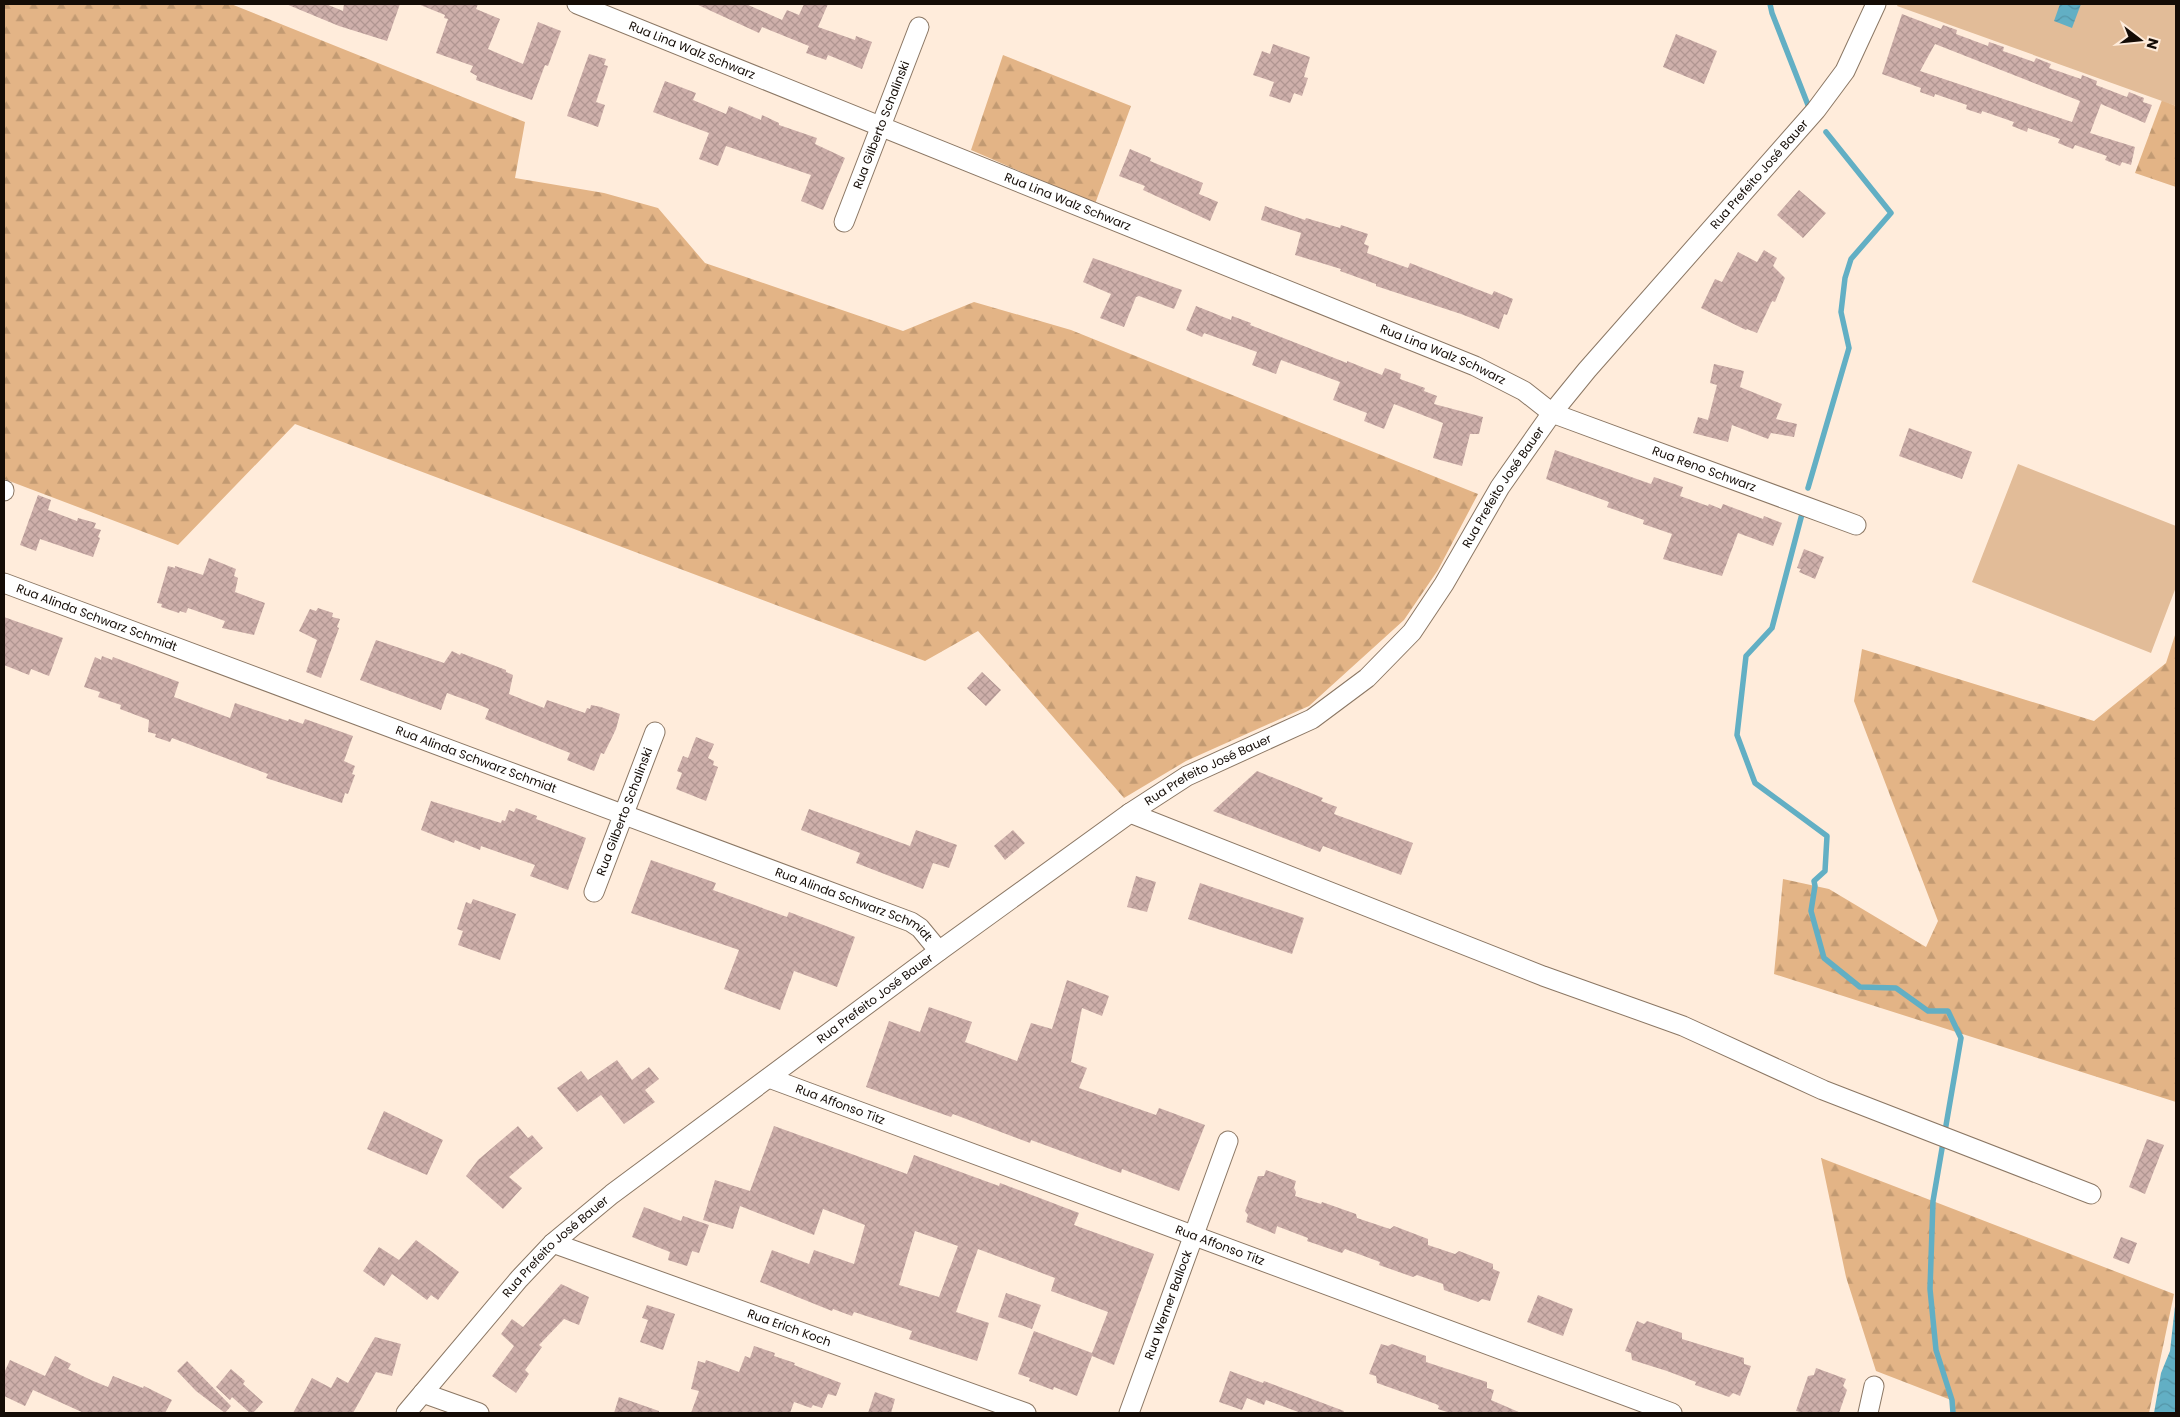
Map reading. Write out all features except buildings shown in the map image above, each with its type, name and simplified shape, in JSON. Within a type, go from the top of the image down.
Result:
[{"type":"street","name":"Rua Lina Walz Schwarz","points":[[576,4],[1474,366],[1524,391],[1552,413]]},
{"type":"street","name":"Rua Prefeito José Bauer","points":[[406,1413],[519,1279],[553,1243],[612,1194],[1130,813],[1187,776],[1312,719],[1367,678],[1412,632],[1444,584],[1500,487],[1552,413],[1586,370],[1802,129],[1845,71],[1876,4]]},
{"type":"street","name":"Rua Gilberto Schalinski","points":[[844,222],[919,27]]},
{"type":"street","name":"Rua Reno Schwarz","points":[[1552,413],[1856,525]]},
{"type":"street","name":"Rua Alinda Schwarz Schmidt","points":[[4,583],[911,922],[920,928],[940,951]]},
{"type":"street","name":"Rua Gilberto Schalinski","points":[[594,892],[654,732]]},
{"type":"street","points":[[1130,813],[1543,976],[1683,1026],[1823,1090],[2091,1194]]},
{"type":"street","name":"Rua Affonso Titz","points":[[769,1078],[1672,1413]]},
{"type":"street","name":"Rua Werner Ballock","points":[[1129,1413],[1228,1141]]},
{"type":"street","name":"Rua Erich Koch","points":[[553,1243],[1026,1413]]},
{"type":"street","points":[[1868,1413],[1874,1386]]},
{"type":"street","points":[[423,1393],[479,1413]]},
{"type":"green space","points":[[4,4],[231,4],[525,122],[515,178],[604,193],[658,208],[705,263],[903,331],[974,302],[1071,330],[1478,494],[1438,570],[1404,620],[1309,706],[1186,761],[1124,798],[978,631],[925,661],[295,424],[178,545],[4,479]]},
{"type":"green space","points":[[1003,55],[1131,106],[1095,204],[971,150]]},
{"type":"green space","points":[[2162,100],[2176,106],[2176,187],[2135,173]]},
{"type":"green space","points":[[2176,632],[2176,1102],[1774,974],[1783,879],[1829,889],[1926,947],[1938,921],[1854,701],[1862,649],[2094,721],[2166,663]]},
{"type":"green space","points":[[1821,1158],[2174,1294],[2149,1413],[1953,1413],[1951,1400],[1876,1371],[1846,1277]]},
{"type":"shaded area","points":[[1898,4],[2176,4],[2176,106],[1897,6]]},
{"type":"shaded area","points":[[2018,464],[2176,526],[2176,587],[2151,653],[1972,582]]},
{"type":"water","points":[[2060,4],[2081,4],[2072,28],[2054,21]]},
{"type":"water","points":[[2176,1297],[2176,1413],[2154,1413],[2161,1373],[2170,1351]]},
{"type":"waterway","points":[[1770,4],[1808,105]]},
{"type":"waterway","points":[[1808,488],[1849,348],[1841,312],[1845,278],[1851,259],[1891,213],[1826,132]]},
{"type":"waterway","points":[[1802,514],[1772,628],[1746,656],[1737,735],[1755,783],[1827,836],[1825,871],[1814,881],[1811,911],[1824,958],[1860,987],[1896,988],[1928,1011],[1948,1011],[1961,1038],[1933,1201],[1930,1289],[1936,1350],[1952,1400],[1953,1413]]}]
